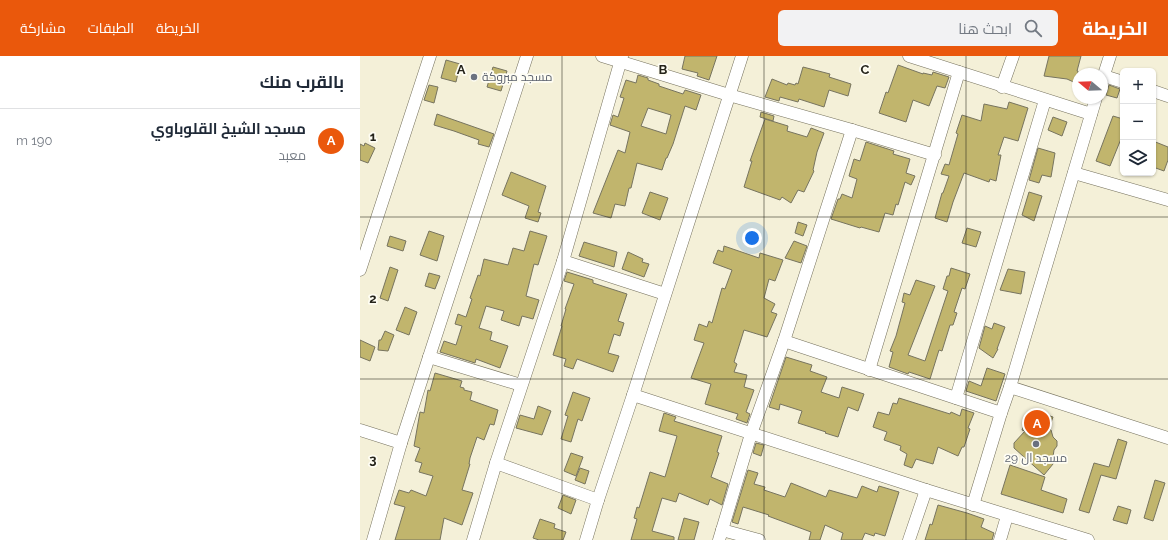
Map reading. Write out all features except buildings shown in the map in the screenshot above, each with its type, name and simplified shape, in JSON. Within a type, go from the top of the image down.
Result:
[{"type":"street","points":[[360,270],[430,56]]},
{"type":"street","points":[[373,540],[401,443],[527,56]]},
{"type":"street","points":[[602,56],[622,59],[729,95],[934,155]]},
{"type":"street","points":[[586,540],[742,56]]},
{"type":"street","points":[[909,56],[1002,87],[1091,114]]},
{"type":"street","points":[[1002,87],[1013,56]]},
{"type":"street","points":[[1106,68],[1110,56]]},
{"type":"street","points":[[473,540],[521,385],[563,261],[622,59]]},
{"type":"street","points":[[869,370],[959,72]]},
{"type":"street","points":[[1108,79],[1120,81]]},
{"type":"street","points":[[1156,92],[1168,96]]},
{"type":"street","points":[[956,398],[1044,100]]},
{"type":"street","points":[[973,505],[1010,387],[1094,104]]},
{"type":"street","points":[[759,540],[720,535],[751,434],[784,341],[852,130]]},
{"type":"street","points":[[1074,173],[1168,200]]},
{"type":"street","points":[[563,261],[665,294]]},
{"type":"street","points":[[784,341],[1001,413]]},
{"type":"street","points":[[429,357],[521,385]]},
{"type":"street","points":[[1010,387],[1168,438]]},
{"type":"street","points":[[633,395],[1007,516],[1088,540]]},
{"type":"street","points":[[360,430],[401,443]]},
{"type":"street","points":[[496,463],[598,500]]},
{"type":"street","points":[[909,540],[926,490]]},
{"type":"street","points":[[1000,540],[1007,516]]},
{"type":"place","name":"مسجد مبروكة","points":[[474,77]]},
{"type":"place","name":"مسجد الشيخ القلوباوي","points":[[1037,423]]},
{"type":"place","name":"مسجد ال 29","points":[[1036,444]]}]
